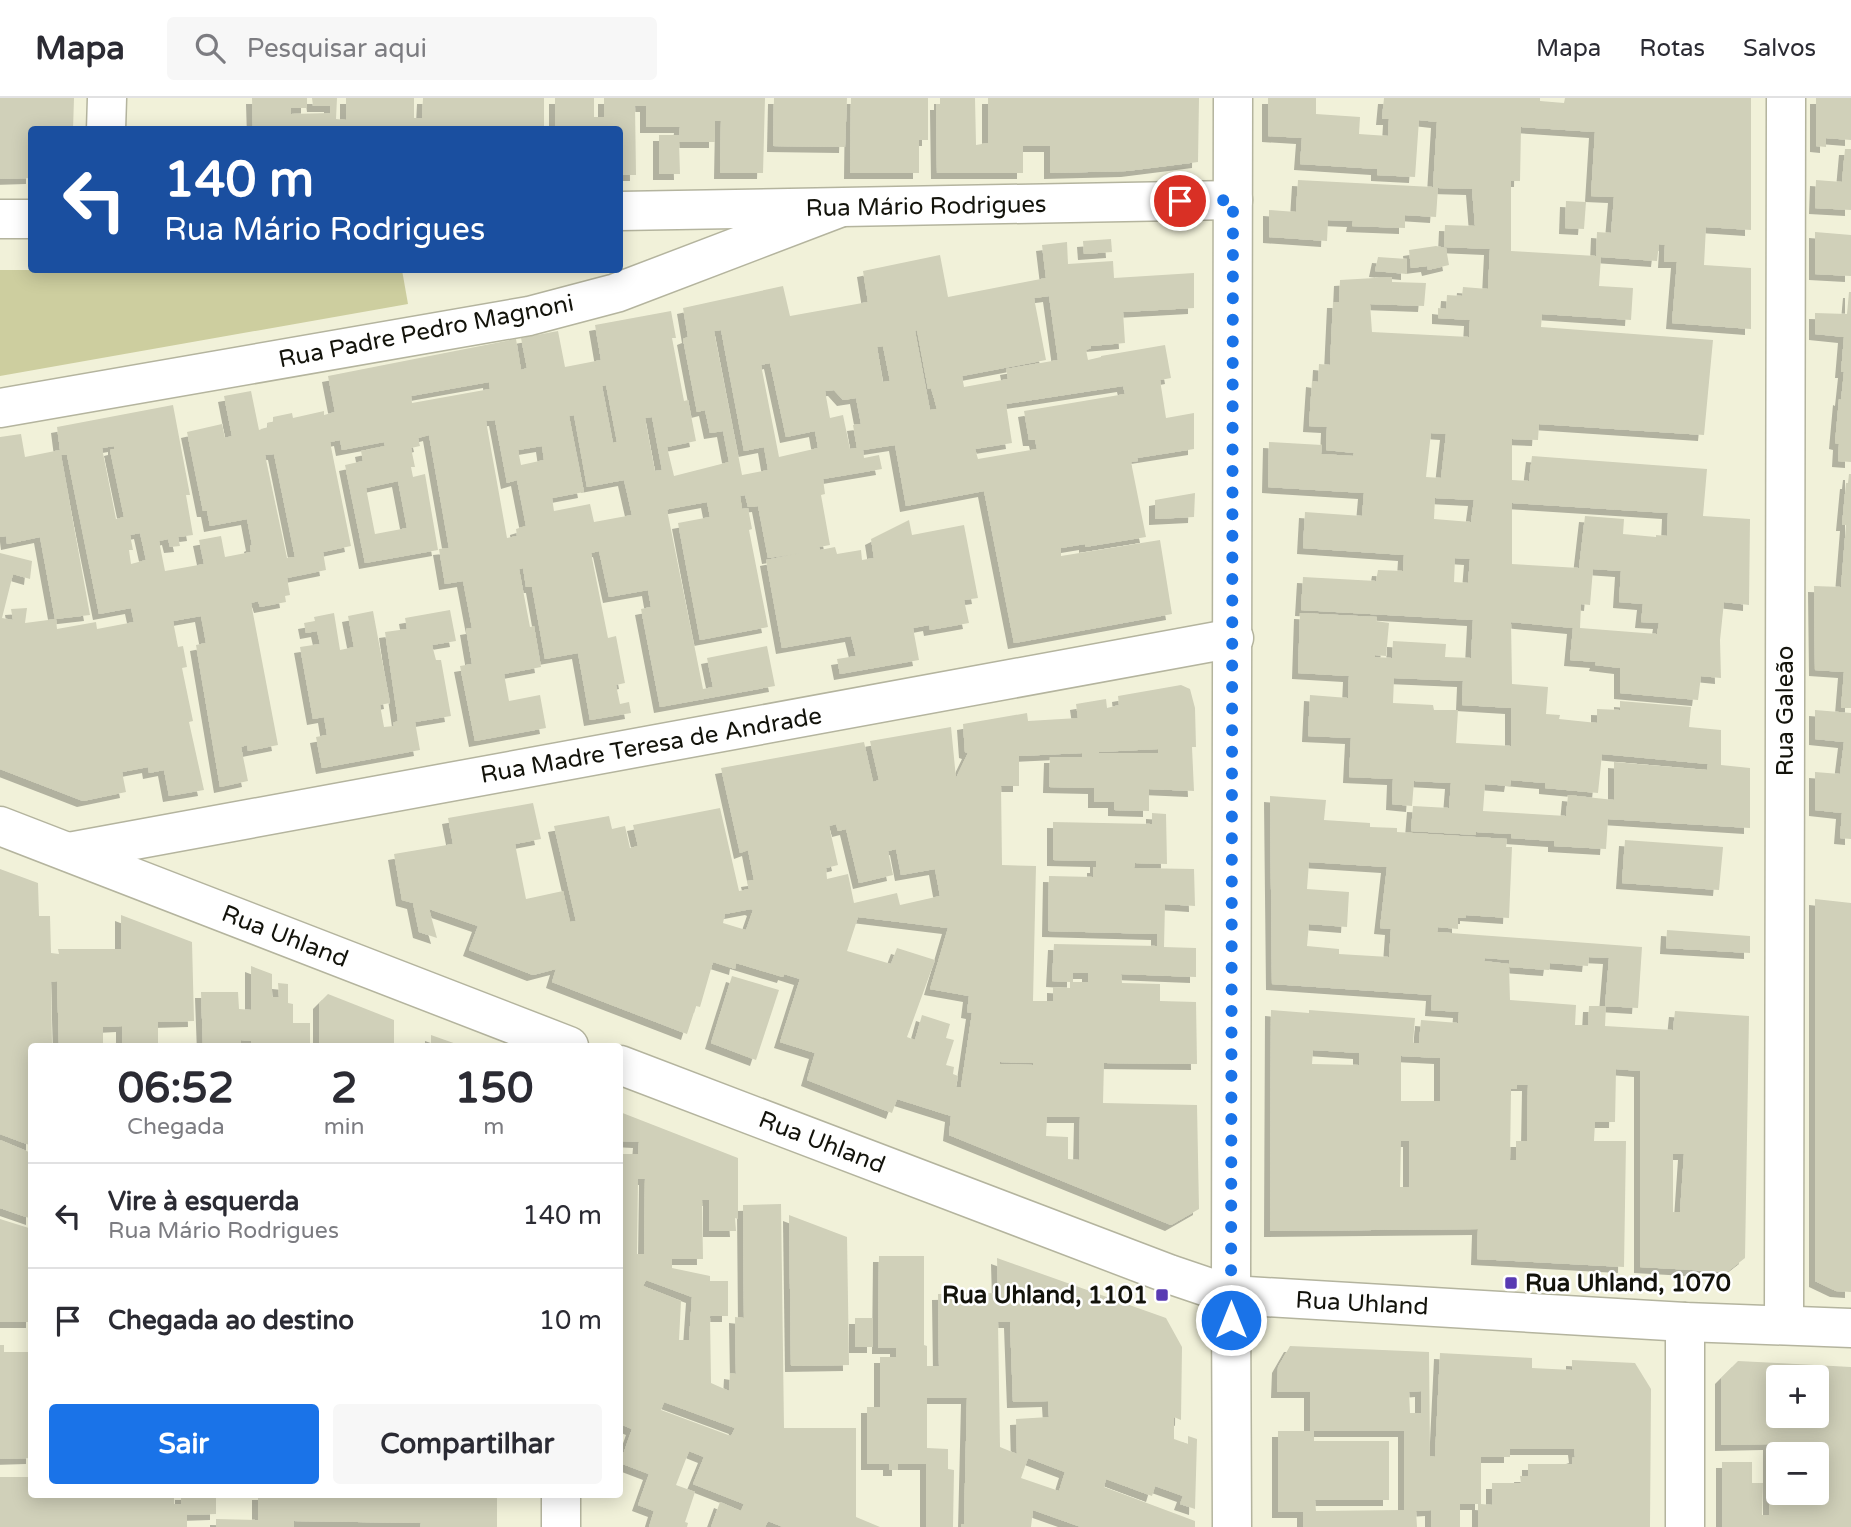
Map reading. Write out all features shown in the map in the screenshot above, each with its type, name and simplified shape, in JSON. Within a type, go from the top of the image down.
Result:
[{"type":"street","points":[[106,126],[107,98]]},
{"type":"street","points":[[1232,1527],[1233,98]]},
{"type":"street","name":"Rua Galeão","points":[[1784,1325],[1786,98]]},
{"type":"street","name":"Rua Mário Rodrigues","points":[[623,211],[1233,200]]},
{"type":"street","name":"Rua Padre Pedro Magnoni","points":[[0,408],[529,316],[616,293],[839,208]]},
{"type":"street","points":[[0,219],[28,219]]},
{"type":"street","name":"Rua Madre Teresa de Andrade","points":[[69,852],[1234,638]]},
{"type":"street","name":"Rua Uhland","points":[[0,826],[558,1043]]},
{"type":"street","name":"Rua Uhland","points":[[623,1067],[1169,1274],[1231,1294],[1685,1322],[1851,1328]]},
{"type":"street","points":[[1685,1322],[1685,1527]]},
{"type":"street","points":[[561,1498],[561,1527]]},
{"type":"green space","points":[[0,270],[28,270],[28,273],[403,273],[408,304],[0,376]]},
{"type":"building","points":[[0,98],[74,98],[73,126],[28,126],[28,178],[0,179]]},
{"type":"building","points":[[252,98],[307,98],[307,108],[291,108],[291,114],[330,113],[330,106],[313,106],[312,98],[337,98],[336,119],[346,120],[346,98],[414,98],[414,118],[422,118],[423,98],[544,98],[544,126],[253,126]]},
{"type":"building","points":[[555,98],[594,98],[594,117],[604,117],[604,98],[765,98],[763,173],[720,173],[721,121],[715,121],[715,142],[679,142],[680,174],[659,174],[659,135],[679,135],[680,127],[646,127],[646,106],[635,106],[636,175],[623,175],[623,126],[555,126]]},
{"type":"building","points":[[774,98],[847,98],[845,147],[773,146]]},
{"type":"building","points":[[851,98],[928,98],[928,140],[919,140],[919,173],[850,173]]},
{"type":"building","points":[[940,98],[975,98],[976,145],[988,143],[988,98],[1199,98],[1198,162],[1127,171],[1050,173],[1050,146],[1023,146],[1023,173],[937,173],[936,104],[940,104]]},
{"type":"building","points":[[1268,98],[1316,98],[1316,114],[1360,117],[1359,134],[1388,136],[1389,119],[1382,119],[1384,98],[1540,98],[1540,101],[1564,103],[1565,98],[1751,98],[1751,230],[1706,227],[1704,265],[1751,268],[1751,329],[1672,323],[1677,262],[1664,262],[1665,245],[1659,244],[1657,261],[1601,257],[1599,286],[1633,288],[1631,320],[1542,314],[1541,327],[1713,340],[1704,435],[1539,424],[1538,440],[1512,439],[1512,480],[1529,481],[1532,456],[1707,469],[1703,516],[1750,519],[1749,605],[1724,602],[1720,640],[1721,678],[1701,676],[1698,700],[1620,693],[1620,668],[1595,665],[1596,662],[1570,660],[1573,628],[1511,622],[1512,684],[1548,687],[1546,714],[1560,715],[1559,719],[1597,723],[1597,709],[1620,710],[1620,701],[1691,707],[1689,727],[1721,730],[1721,765],[1750,768],[1750,828],[1608,819],[1606,849],[1554,846],[1554,841],[1511,838],[1511,834],[1411,831],[1413,806],[1449,808],[1451,783],[1414,781],[1412,806],[1392,804],[1393,779],[1349,777],[1351,738],[1308,736],[1310,695],[1348,698],[1349,676],[1298,673],[1300,613],[1377,617],[1376,621],[1389,623],[1386,656],[1375,657],[1392,658],[1393,641],[1446,644],[1445,657],[1471,658],[1473,620],[1301,610],[1303,577],[1376,581],[1378,570],[1403,571],[1404,555],[1303,548],[1305,512],[1362,516],[1364,493],[1268,487],[1269,442],[1322,445],[1321,454],[1353,456],[1354,453],[1326,450],[1327,427],[1309,426],[1312,381],[1318,382],[1319,364],[1330,365],[1333,302],[1339,302],[1340,280],[1392,277],[1392,282],[1426,283],[1424,306],[1370,304],[1372,332],[1469,337],[1470,320],[1438,318],[1438,308],[1446,309],[1447,295],[1462,296],[1463,287],[1488,289],[1490,249],[1444,247],[1445,225],[1475,226],[1472,189],[1438,188],[1436,217],[1405,215],[1405,228],[1352,226],[1353,221],[1328,220],[1327,241],[1269,237],[1269,210],[1296,212],[1298,180],[1433,187],[1437,122],[1419,120],[1415,177],[1377,175],[1377,169],[1300,164],[1302,138],[1268,136]],"holes":[[[1521,127],[1595,132],[1591,196],[1614,197],[1611,233],[1597,232],[1596,256],[1511,251],[1511,181],[1520,181]],[[1431,433],[1446,434],[1441,478],[1426,477]],[[1435,498],[1474,500],[1471,522],[1434,519]],[[1512,503],[1668,513],[1667,536],[1656,537],[1623,534],[1624,519],[1585,516],[1579,568],[1512,564]],[[1455,558],[1470,559],[1468,583],[1454,582]],[[1593,569],[1621,571],[1619,602],[1643,604],[1641,622],[1659,623],[1657,634],[1580,628],[1581,604],[1590,605]],[[1394,678],[1463,681],[1462,705],[1511,708],[1511,746],[1456,743],[1458,710],[1434,710],[1433,705],[1393,703]],[[1602,754],[1708,764],[1707,770],[1614,762],[1614,800],[1568,795],[1566,816],[1483,811],[1485,784],[1510,786],[1511,780],[1545,783],[1545,788],[1598,793]]]},
{"type":"building","points":[[1816,98],[1851,98],[1851,140],[1826,138],[1826,147],[1816,146]]},
{"type":"building","points":[[1845,149],[1851,149],[1851,210],[1815,208],[1816,180],[1842,182]]},
{"type":"building","points":[[1566,201],[1586,202],[1584,229],[1565,228]]},
{"type":"building","points":[[1815,232],[1851,235],[1851,276],[1815,274]]},
{"type":"building","points":[[1111,239],[1112,252],[1084,254],[1083,241]]},
{"type":"building","points":[[1067,242],[1068,264],[1113,261],[1114,278],[1194,273],[1194,308],[1123,312],[1125,343],[1091,346],[1086,350],[1088,360],[1165,345],[1171,378],[1160,380],[1166,418],[1194,413],[1194,449],[1137,458],[1138,461],[1131,462],[1146,537],[1061,548],[1061,556],[1160,540],[1172,614],[1014,643],[984,491],[906,506],[895,445],[863,450],[864,458],[879,455],[882,469],[823,479],[825,494],[821,495],[830,545],[819,547],[820,550],[835,547],[837,554],[861,550],[862,560],[874,558],[871,539],[909,520],[912,535],[964,525],[978,598],[964,600],[969,623],[930,630],[929,625],[913,628],[919,660],[840,674],[837,659],[856,656],[851,636],[782,648],[766,560],[801,553],[768,558],[758,506],[748,507],[745,495],[740,496],[742,509],[748,508],[752,529],[749,530],[768,627],[700,640],[678,523],[710,517],[707,502],[669,509],[667,510],[703,689],[713,687],[707,658],[767,646],[775,686],[660,707],[641,609],[651,607],[648,590],[609,597],[599,551],[591,553],[608,638],[616,636],[625,683],[616,685],[620,704],[629,702],[631,713],[590,720],[578,653],[545,659],[532,587],[526,587],[523,568],[519,569],[530,627],[534,626],[541,667],[504,674],[509,701],[540,695],[546,728],[475,741],[460,666],[472,664],[466,629],[472,628],[463,581],[445,584],[439,549],[449,548],[429,435],[418,438],[420,446],[411,448],[415,467],[411,467],[413,477],[425,474],[438,550],[365,563],[345,465],[363,461],[361,451],[385,446],[384,442],[342,450],[340,440],[330,442],[351,546],[323,552],[326,570],[287,578],[290,595],[285,596],[286,602],[260,607],[258,601],[251,603],[278,745],[248,751],[247,745],[241,747],[248,781],[220,787],[196,645],[206,643],[201,616],[173,621],[178,647],[183,646],[187,667],[182,668],[193,721],[189,722],[204,790],[169,796],[164,770],[149,773],[148,767],[122,772],[126,792],[83,801],[0,769],[0,553],[32,561],[30,579],[13,574],[2,618],[13,620],[11,609],[27,608],[25,623],[56,619],[57,629],[96,622],[97,629],[134,622],[131,608],[99,614],[67,455],[61,455],[90,615],[55,619],[40,537],[7,544],[6,536],[0,537],[0,437],[21,434],[25,457],[60,450],[57,427],[173,405],[190,495],[186,495],[193,535],[178,537],[180,546],[170,547],[168,539],[159,541],[165,571],[204,564],[199,540],[221,536],[225,557],[251,552],[252,545],[247,519],[210,526],[207,511],[203,511],[187,432],[222,424],[225,438],[232,436],[224,396],[251,391],[259,430],[268,427],[267,423],[273,422],[273,417],[292,413],[293,418],[324,411],[324,415],[335,412],[328,376],[516,339],[521,370],[527,368],[521,338],[558,331],[565,367],[601,360],[595,325],[671,311],[676,338],[672,338],[684,401],[688,400],[696,441],[667,447],[674,476],[729,462],[723,431],[710,433],[705,410],[697,412],[683,339],[688,337],[683,308],[783,286],[790,316],[868,302],[863,271],[940,255],[948,297],[1046,278],[1042,245]],"holes":[[[1049,296],[1058,360],[1006,369],[1008,379],[964,387],[962,376],[1046,360],[1034,298]],[[721,330],[744,451],[764,447],[768,470],[742,475],[714,331]],[[917,330],[928,389],[931,388],[937,409],[930,410],[915,331]],[[883,346],[890,381],[883,382],[877,347]],[[770,363],[786,437],[815,431],[818,448],[779,457],[761,365]],[[489,382],[490,389],[412,403],[411,396]],[[606,385],[617,442],[613,443],[602,386]],[[1123,386],[1125,394],[1024,411],[1029,440],[1035,440],[1037,449],[978,459],[975,449],[1012,443],[1006,404]],[[834,390],[843,400],[856,398],[861,424],[853,425],[857,448],[850,449],[843,415],[830,418],[825,391]],[[574,415],[587,487],[624,480],[632,515],[594,522],[590,504],[554,511],[552,498],[584,492],[569,416]],[[652,417],[662,470],[655,471],[645,418]],[[495,420],[507,483],[517,480],[526,526],[516,529],[517,536],[507,538],[486,421]],[[114,446],[114,449],[110,450],[124,517],[116,519],[102,448]],[[542,446],[544,460],[521,465],[518,450]],[[274,454],[295,557],[287,558],[265,455]],[[398,481],[407,528],[375,534],[366,488]],[[140,533],[146,560],[131,564],[129,550],[133,550],[130,535]]]},
{"type":"building","points":[[1436,246],[1446,248],[1449,265],[1428,270],[1427,266],[1411,268],[1409,250]]},
{"type":"building","points":[[1378,257],[1407,259],[1407,274],[1375,271]]},
{"type":"building","points":[[1849,292],[1851,462],[1838,461],[1839,444],[1835,443],[1844,372],[1841,372],[1844,337],[1815,334],[1815,313],[1847,314]]},
{"type":"building","points":[[1849,474],[1851,708],[1841,708],[1844,672],[1815,670],[1814,586],[1841,587],[1846,525],[1842,525]]},
{"type":"building","points":[[1195,493],[1194,517],[1155,519],[1155,500]]},
{"type":"building","points":[[450,610],[456,641],[432,645],[436,660],[441,660],[451,716],[415,722],[420,750],[322,768],[316,737],[327,735],[324,717],[313,719],[300,647],[320,644],[317,631],[306,633],[304,623],[315,621],[314,617],[334,613],[340,650],[354,647],[348,616],[373,611],[390,703],[380,705],[384,727],[394,726],[393,723],[398,721],[385,632],[407,629],[405,618]]},
{"type":"building","points":[[1181,685],[1190,689],[1195,708],[1196,747],[1192,747],[1194,791],[1149,789],[1149,811],[1114,810],[1114,802],[1094,802],[1094,788],[1049,787],[1050,757],[1082,757],[1082,753],[1019,756],[1019,786],[1001,786],[1002,865],[1036,866],[1033,1001],[1053,1001],[1053,987],[1070,988],[1070,982],[1052,981],[1054,944],[1157,946],[1157,934],[1048,931],[1049,876],[1093,877],[1093,867],[1096,867],[1096,861],[1053,860],[1053,822],[1152,824],[1152,813],[1166,814],[1167,864],[1135,863],[1134,868],[1194,869],[1195,906],[1165,904],[1164,947],[1196,948],[1196,977],[1121,974],[1122,983],[1160,984],[1160,1001],[1196,1002],[1197,1064],[1104,1063],[1103,1103],[1197,1105],[1199,1209],[1171,1225],[949,1135],[951,1116],[897,1099],[892,1113],[807,1080],[815,1053],[780,1042],[800,979],[784,974],[783,977],[736,963],[735,969],[713,962],[700,1007],[696,1006],[687,1034],[552,982],[556,969],[533,975],[469,950],[478,926],[429,909],[437,938],[419,932],[413,903],[402,900],[394,854],[453,844],[448,818],[533,803],[541,839],[515,844],[526,899],[563,891],[570,922],[576,921],[554,826],[609,816],[612,829],[625,826],[630,848],[638,846],[633,825],[720,808],[739,891],[749,889],[747,881],[754,880],[748,850],[740,853],[721,768],[864,742],[873,782],[879,780],[870,741],[951,727],[956,778],[968,753],[965,752],[963,724],[1027,713],[1028,721],[1078,718],[1076,704],[1106,699],[1107,708],[1119,705],[1118,696]],"holes":[[[1158,749],[1158,753],[1099,752]],[[836,824],[838,831],[846,829],[859,883],[893,875],[888,851],[896,849],[901,875],[935,869],[940,896],[900,905],[897,893],[854,903],[848,874],[827,879],[826,868],[838,865],[829,826]],[[753,910],[746,930],[723,923],[725,914]],[[858,917],[948,928],[930,989],[969,996],[967,1012],[972,1013],[961,1087],[956,1087],[958,1076],[953,1074],[954,1067],[946,1065],[954,1040],[946,1038],[950,1024],[922,1015],[915,1040],[907,1037],[935,960],[897,948],[891,964],[847,951]],[[1073,973],[1088,973],[1088,982],[1073,982]],[[1000,1062],[1033,1063],[1000,1064]],[[1047,1117],[1080,1117],[1079,1160],[1068,1159],[1068,1137],[1046,1136]]]},
{"type":"building","points":[[1815,710],[1851,713],[1851,839],[1840,838],[1842,813],[1815,810],[1815,772],[1840,774],[1844,742],[1815,739]]},
{"type":"building","points":[[1270,796],[1326,800],[1324,820],[1370,823],[1370,827],[1397,828],[1397,832],[1507,839],[1506,847],[1512,847],[1509,918],[1466,915],[1466,918],[1458,918],[1458,929],[1438,927],[1437,932],[1642,947],[1638,1008],[1606,1006],[1605,1026],[1673,1030],[1675,1011],[1749,1016],[1745,1258],[1727,1272],[1640,1267],[1640,1071],[1616,1069],[1615,1122],[1595,1122],[1594,1141],[1626,1141],[1624,1267],[1477,1259],[1478,1229],[1270,1231],[1271,1010],[1309,1013],[1309,1010],[1415,1018],[1413,1043],[1419,1043],[1421,1020],[1458,1023],[1459,1012],[1431,1010],[1432,995],[1272,984]],"holes":[[[1309,862],[1387,867],[1380,928],[1391,929],[1389,957],[1339,954],[1339,949],[1307,946],[1309,924],[1347,927],[1349,892],[1307,889]],[[1589,957],[1609,958],[1605,1006],[1589,1006],[1588,1025],[1575,1025],[1576,1005],[1510,1000],[1509,967],[1549,970],[1550,963],[1588,966]],[[1485,958],[1509,960],[1509,964],[1484,961]],[[1313,1050],[1359,1053],[1359,1065],[1312,1064]],[[1401,1056],[1440,1058],[1440,1101],[1401,1101]],[[1517,1085],[1528,1085],[1527,1141],[1516,1141],[1516,1160],[1510,1160],[1511,1089],[1517,1089]],[[1401,1141],[1409,1141],[1409,1187],[1400,1187]],[[1673,1154],[1684,1154],[1680,1212],[1673,1212]]]},
{"type":"building","points":[[1625,840],[1723,847],[1719,890],[1622,883]]},
{"type":"building","points":[[0,869],[38,883],[39,916],[50,916],[51,953],[59,954],[58,949],[121,949],[121,915],[192,942],[194,1021],[158,1022],[158,1043],[122,1043],[122,1026],[103,1027],[103,1043],[59,1043],[57,981],[51,982],[52,1043],[28,1043],[28,1144],[0,1134]]},
{"type":"building","points":[[1815,899],[1851,903],[1851,1292],[1836,1291],[1815,1281]]},
{"type":"building","points":[[1667,930],[1750,936],[1750,953],[1666,948]]},
{"type":"building","points":[[251,966],[272,974],[272,997],[279,997],[278,983],[288,984],[288,1003],[293,1004],[293,1023],[310,1023],[310,1043],[251,1043],[241,1040],[241,1043],[203,1043],[201,992],[238,992],[239,1009],[251,1010]]},
{"type":"building","points":[[732,976],[779,990],[756,1060],[711,1043]]},
{"type":"building","points":[[328,994],[394,1020],[394,1043],[319,1043],[319,1003]]},
{"type":"building","points":[[431,1035],[454,1043],[431,1043]]},
{"type":"building","points":[[623,1113],[738,1158],[736,1231],[709,1231],[709,1200],[702,1200],[703,1259],[672,1259],[672,1268],[710,1276],[710,1281],[728,1281],[728,1316],[710,1316],[711,1383],[729,1391],[730,1373],[736,1374],[735,1317],[744,1318],[743,1205],[781,1204],[784,1428],[856,1428],[856,1517],[880,1527],[783,1527],[768,1521],[765,1527],[711,1527],[720,1502],[741,1511],[744,1504],[693,1484],[704,1457],[689,1451],[676,1485],[695,1492],[685,1522],[688,1523],[687,1527],[649,1527],[654,1511],[638,1505],[649,1474],[623,1464],[623,1454],[632,1429],[623,1425],[623,1154],[638,1154],[639,1142],[623,1141]],"holes":[[[638,1179],[645,1179],[644,1254],[637,1254]],[[646,1280],[692,1297],[689,1340],[679,1340],[681,1301],[643,1286]],[[664,1402],[735,1428],[731,1436],[661,1410]]]},
{"type":"building","points":[[0,1140],[28,1152],[28,1218],[0,1208]]},
{"type":"building","points":[[789,1215],[847,1237],[849,1365],[791,1366]]},
{"type":"building","points":[[0,1219],[28,1228],[28,1322],[0,1322]]},
{"type":"building","points":[[879,1256],[924,1256],[924,1345],[927,1346],[927,1366],[939,1366],[938,1294],[998,1293],[997,1258],[1166,1318],[1182,1347],[1181,1420],[1174,1417],[1174,1439],[1188,1444],[1188,1436],[1197,1439],[1195,1509],[1180,1504],[1183,1496],[1155,1486],[1152,1496],[1106,1479],[1104,1487],[1195,1521],[1195,1527],[1081,1527],[1033,1510],[1031,1527],[961,1527],[961,1524],[964,1524],[967,1398],[927,1398],[927,1448],[948,1449],[948,1469],[954,1470],[953,1527],[926,1527],[926,1464],[898,1464],[898,1470],[889,1470],[889,1464],[867,1464],[867,1407],[880,1407],[880,1357],[896,1357],[896,1348],[878,1348]],"holes":[[[998,1322],[1010,1322],[1013,1402],[1048,1401],[1049,1417],[1016,1419],[1017,1454],[1000,1447]],[[1028,1458],[1065,1472],[1059,1491],[1021,1478]]]},
{"type":"building","points":[[855,1318],[873,1318],[873,1347],[855,1347]]},
{"type":"building","points":[[0,1345],[4,1345],[4,1352],[28,1352],[28,1458],[0,1459]]},
{"type":"building","points":[[1290,1346],[1429,1352],[1430,1456],[1435,1457],[1440,1353],[1532,1358],[1532,1368],[1572,1370],[1572,1360],[1635,1363],[1651,1389],[1650,1527],[1478,1527],[1478,1504],[1460,1504],[1460,1527],[1431,1527],[1431,1510],[1416,1511],[1417,1527],[1303,1527],[1303,1512],[1278,1512],[1278,1431],[1310,1431],[1310,1392],[1277,1392],[1278,1367]],"holes":[[[1421,1391],[1421,1413],[1410,1413],[1409,1392]],[[1314,1431],[1404,1431],[1404,1510],[1316,1511],[1315,1500],[1389,1500],[1389,1441],[1314,1441]],[[1510,1449],[1574,1449],[1575,1457],[1572,1458],[1572,1464],[1528,1464],[1528,1476],[1520,1476],[1521,1483],[1492,1483],[1492,1505],[1481,1504],[1481,1457],[1510,1457]]]},
{"type":"building","points":[[1738,1361],[1813,1365],[1766,1365],[1766,1428],[1829,1428],[1829,1366],[1851,1367],[1851,1527],[1722,1527],[1722,1462],[1752,1462],[1752,1483],[1763,1483],[1762,1515],[1769,1515],[1769,1505],[1829,1505],[1829,1442],[1721,1445],[1721,1378]]},
{"type":"building","points":[[0,1477],[28,1477],[28,1498],[174,1498],[174,1504],[181,1504],[181,1498],[216,1498],[216,1514],[187,1515],[187,1527],[0,1527]]},
{"type":"building","points":[[258,1498],[497,1498],[497,1527],[420,1527],[421,1523],[294,1521],[294,1527],[216,1527],[216,1519],[258,1520]]},
{"type":"place","name":"Rua Uhland, 1070","points":[[1511,1283]]},
{"type":"place","name":"Rua Uhland, 1101","points":[[1162,1295]]},
{"type":"route","points":[[1180,201],[1233,200],[1231,1320]]}]
